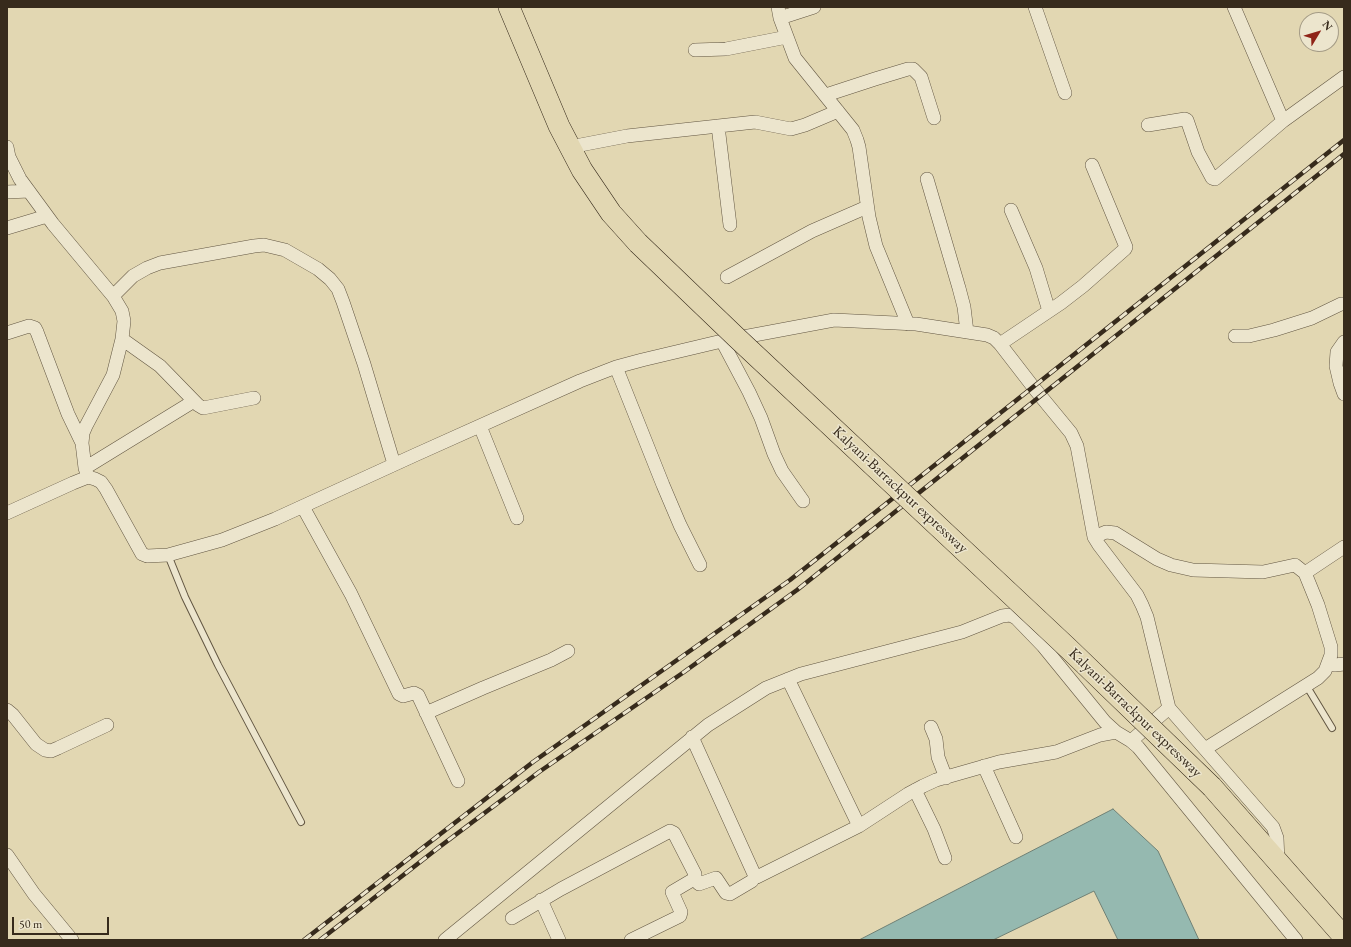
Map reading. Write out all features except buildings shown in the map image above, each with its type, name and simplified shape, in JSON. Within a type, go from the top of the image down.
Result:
[{"type":"highway","name":"Kalyani-Barrackpur expressway","points":[[508,7],[559,126],[582,170],[611,213],[638,243],[736,337],[1074,654],[1212,787],[1344,937]]},
{"type":"street","points":[[814,7],[779,12],[795,58],[853,130],[859,146],[867,207],[876,246],[908,324]]},
{"type":"street","points":[[1035,7],[1065,93]]},
{"type":"street","points":[[1234,7],[1283,121]]},
{"type":"street","points":[[695,50],[726,50],[787,37]]},
{"type":"street","points":[[826,96],[875,79],[908,69],[913,69],[921,77],[934,118]]},
{"type":"street","points":[[1148,125],[1185,119],[1188,120],[1198,152],[1213,179],[1232,165],[1283,121],[1344,77]]},
{"type":"street","points":[[570,147],[627,136],[755,122],[791,128],[805,125],[838,110]]},
{"type":"street","points":[[718,126],[730,225]]},
{"type":"street","points":[[7,147],[9,157],[20,179],[113,296],[122,311],[124,321],[122,339],[113,375],[86,426],[82,443]]},
{"type":"street","points":[[1000,344],[1083,286],[1125,249],[1126,247],[1092,165]]},
{"type":"street","points":[[927,179],[959,288],[964,308],[967,332]]},
{"type":"street","points":[[7,192],[29,191]]},
{"type":"street","points":[[727,276],[812,231],[867,207]]},
{"type":"street","points":[[1012,210],[1036,268],[1049,311]]},
{"type":"street","points":[[7,228],[48,216]]},
{"type":"street","points":[[113,296],[133,276],[160,263],[254,246],[264,245],[285,250],[318,269],[338,289],[364,364],[394,464]]},
{"type":"street","points":[[1235,336],[1249,336],[1274,330],[1312,318],[1341,304],[1344,304]]},
{"type":"street","points":[[7,333],[29,326],[35,328],[68,414],[82,443],[86,472],[101,482],[106,489],[144,556],[168,555],[222,540],[303,507],[394,464],[580,381],[616,367],[642,360],[722,341],[834,320],[908,324],[987,335],[994,338],[1000,344],[1071,433],[1077,446],[1094,537],[1142,605],[1147,617],[1169,708],[1273,827],[1277,838],[1278,862]]},
{"type":"street","points":[[122,339],[160,366],[194,401],[203,408],[254,398]]},
{"type":"street","points":[[722,341],[749,392],[782,471],[803,501]]},
{"type":"street","points":[[1344,342],[1338,352],[1336,366],[1344,394]]},
{"type":"street","points":[[616,367],[666,492],[680,525],[700,565]]},
{"type":"street","points":[[7,512],[86,472],[194,401]]},
{"type":"street","points":[[480,426],[517,518]]},
{"type":"street","points":[[303,507],[347,587],[399,694],[403,696],[416,693],[458,781]]},
{"type":"street","points":[[1094,537],[1106,532],[1115,533],[1157,559],[1171,565],[1193,570],[1264,572],[1295,565],[1305,573],[1318,605],[1331,647],[1329,664],[1321,674],[1306,685],[1205,749]]},
{"type":"street","points":[[1305,573],[1344,547]]},
{"type":"street","points":[[445,940],[692,737],[766,688],[801,674],[962,632],[1002,616],[1010,615],[1016,618],[1043,646],[1105,722],[1116,732],[1138,747],[1296,940]]},
{"type":"street","points":[[426,713],[568,652]]},
{"type":"street","points":[[1329,664],[1335,666],[1344,664]]},
{"type":"street","points":[[788,679],[859,826]]},
{"type":"street","points":[[1131,741],[1169,708]]},
{"type":"street","points":[[7,710],[13,715],[36,744],[45,750],[58,748],[107,725]]},
{"type":"street","points":[[931,727],[936,739],[938,757],[946,778]]},
{"type":"street","points":[[755,876],[757,877],[859,826],[923,786],[999,762],[1056,752],[1100,735],[1116,732]]},
{"type":"street","points":[[692,737],[755,876]]},
{"type":"street","points":[[984,766],[1016,837]]},
{"type":"street","points":[[915,790],[934,829],[945,858]]},
{"type":"street","points":[[512,918],[541,900],[670,831],[674,833],[695,874],[697,884],[701,884],[716,878],[726,893],[730,894],[752,881],[755,876]]},
{"type":"street","points":[[7,855],[34,894],[72,940]]},
{"type":"street","points":[[631,940],[647,937],[680,916],[681,912],[672,892],[695,879]]},
{"type":"street","points":[[541,900],[559,940]]},
{"type":"lane","points":[[168,555],[185,597],[218,665],[301,822]]},
{"type":"lane","points":[[1306,685],[1332,728]]},
{"type":"water","points":[[1113,809],[1158,851],[1199,940],[1118,940],[1094,891],[993,940],[859,940]]},
{"type":"railway","points":[[304,940],[533,762],[790,580],[1344,140]]},
{"type":"railway","points":[[320,940],[539,772],[684,672],[797,590],[1344,154]]}]
